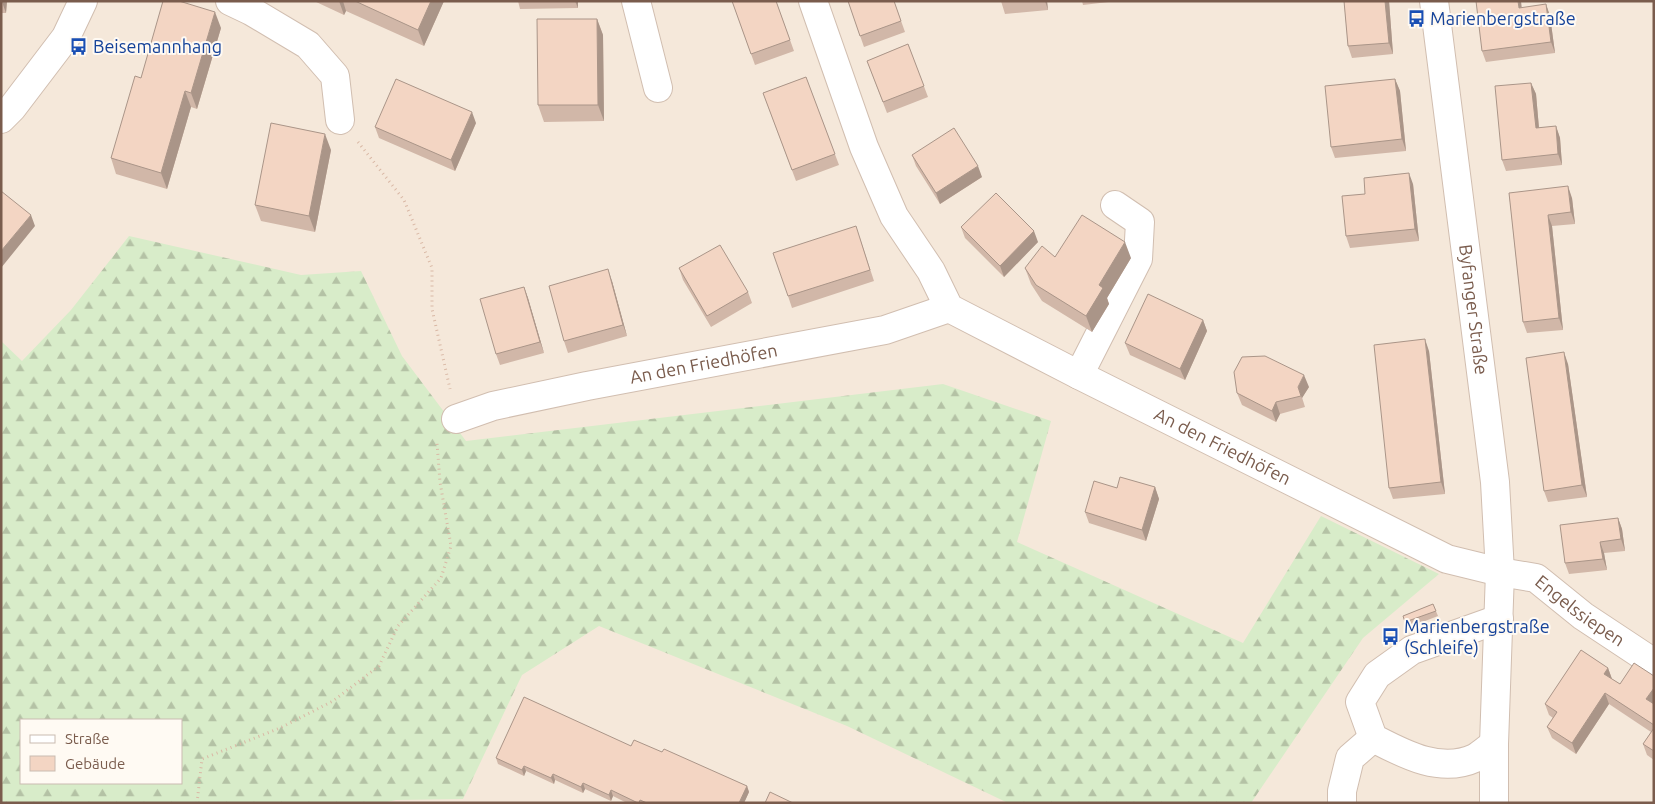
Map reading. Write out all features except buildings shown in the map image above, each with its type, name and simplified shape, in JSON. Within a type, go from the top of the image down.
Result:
[{"type":"street","points":[[1,119],[12,108],[66,37],[83,1]]},
{"type":"street","points":[[230,1],[251,11],[308,45],[335,76],[340,120]]},
{"type":"street","points":[[636,1],[658,88]]},
{"type":"street","points":[[813,1],[864,147],[894,216],[931,271],[949,308]]},
{"type":"street","name":"Byfanger Straße","points":[[1434,1],[1495,482],[1500,572],[1494,744],[1494,803]]},
{"type":"street","points":[[1079,375],[1138,259],[1140,222],[1115,205]]},
{"type":"street","name":"An den Friedhöfen","points":[[456,419],[493,406],[587,386],[885,330],[949,308],[1447,559],[1500,572]]},
{"type":"street","name":"Engelssiepen","points":[[1500,572],[1536,578],[1583,616],[1654,664]]},
{"type":"street","points":[[1494,744],[1477,757],[1460,763],[1432,764],[1399,752],[1373,738],[1360,702],[1377,675],[1412,650],[1499,619]]},
{"type":"street","points":[[1342,803],[1342,791],[1350,758],[1373,738]]},
{"type":"path","points":[[197,803],[202,759],[280,728],[333,701],[379,666],[398,626],[441,578],[451,546],[440,482],[437,443],[456,419],[432,308],[432,268],[404,200],[340,120]]},
{"type":"shaded area","points":[[1,1],[1654,1],[1654,803],[1,803]]},
{"type":"green space","points":[[129,236],[301,275],[361,271],[402,356],[466,441],[943,384],[1051,421],[1017,542],[1243,643],[1321,516],[1439,574],[1363,638],[1251,803],[1008,803],[847,726],[599,626],[522,675],[463,799],[396,800],[383,803],[1,803],[1,341],[22,361],[71,310]]},
{"type":"place","name":"Marienbergstraße","points":[[1416,19]]},
{"type":"place","name":"Beisemannhang","points":[[79,47]]},
{"type":"place","name":"Marienbergstraße (Schleife)","points":[[1390,637]]}]
